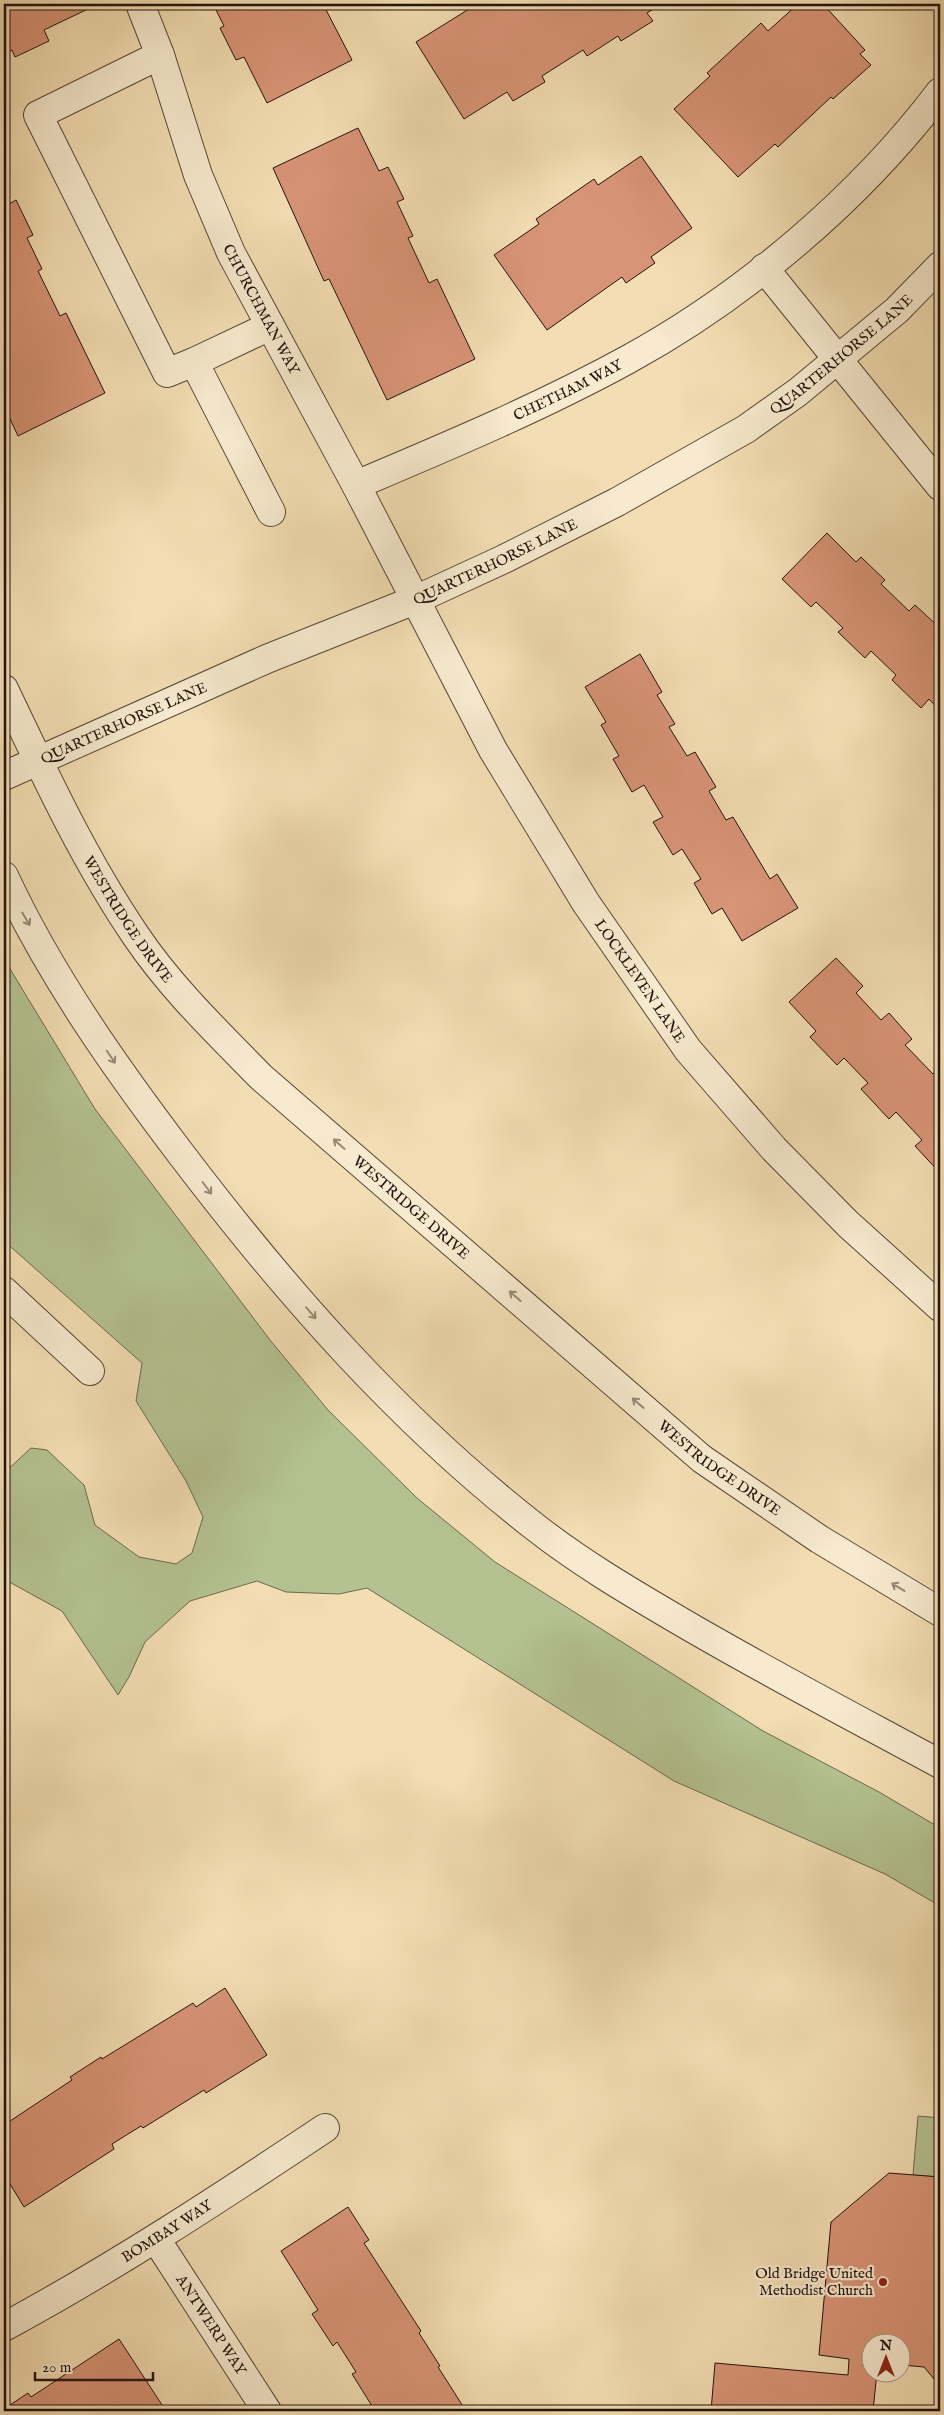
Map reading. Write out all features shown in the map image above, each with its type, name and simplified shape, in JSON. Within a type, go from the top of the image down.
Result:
[{"type":"street","name":"CHURCHMAN WAY","points":[[140,4],[160,55],[198,175],[231,253],[415,600]]},
{"type":"street","points":[[160,55],[38,115],[167,373],[270,326]]},
{"type":"street","name":"CHETHAM WAY","points":[[356,486],[493,427],[627,360],[687,324],[764,268],[829,212],[866,176],[940,92]]},
{"type":"street","name":"QUARTERHORSE LANE","points":[[4,776],[269,658],[415,600],[504,559],[617,502],[746,429],[838,360],[897,310],[940,266]]},
{"type":"street","points":[[764,268],[940,486]]},
{"type":"street","points":[[194,362],[271,512]]},
{"type":"street","name":"LOCKLEVEN LANE","points":[[415,600],[493,750],[586,903],[688,1050],[774,1150],[848,1224],[940,1307]]},
{"type":"street","name":"WESTRIDGE DRIVE","points":[[4,689],[86,857],[136,937],[195,1010],[261,1077],[702,1459],[819,1540],[940,1612]]},
{"type":"street","points":[[4,876],[18,907],[77,1005],[140,1100],[215,1200],[358,1368],[436,1446],[537,1529],[627,1590],[767,1672],[940,1764]]},
{"type":"street","points":[[4,1292],[90,1370]]},
{"type":"street","name":"BOMBAY WAY","points":[[4,2327],[82,2285],[156,2239],[325,2128]]},
{"type":"street","name":"ANTWERP WAY","points":[[156,2239],[267,2411]]},
{"type":"green space","points":[[4,959],[95,1109],[270,1340],[328,1410],[417,1498],[495,1562],[763,1731],[879,1792],[940,1828],[940,1906],[885,1874],[674,1781],[367,1588],[339,1594],[286,1592],[257,1581],[190,1601],[145,1642],[129,1677],[118,1695],[62,1611],[4,1579],[4,1473],[31,1448],[47,1450],[84,1485],[95,1525],[139,1557],[176,1564],[192,1553],[203,1517],[186,1481],[136,1401],[142,1363],[4,1241]]},
{"type":"green space","points":[[918,2116],[940,2118],[940,2177],[913,2175]]},
{"type":"building","points":[[4,4],[91,4],[92,7],[44,30],[49,41],[15,57],[12,50],[4,54]]},
{"type":"building","points":[[213,4],[323,4],[352,60],[267,103],[244,57],[236,60],[220,28],[224,26]]},
{"type":"building","points":[[477,4],[661,4],[647,13],[653,21],[621,41],[618,36],[587,56],[583,50],[542,76],[545,82],[513,101],[507,92],[464,119],[416,42]]},
{"type":"building","points":[[798,4],[810,4],[812,7],[816,4],[823,4],[865,50],[860,54],[871,65],[833,99],[831,97],[778,147],[775,144],[738,177],[674,109],[710,76],[707,73],[761,23],[768,31]]},
{"type":"building","points":[[358,128],[379,171],[388,167],[404,199],[397,202],[413,236],[408,238],[429,283],[437,279],[475,359],[387,400],[329,279],[324,281],[273,168]]},
{"type":"building","points":[[641,156],[692,228],[651,257],[655,263],[626,283],[622,277],[547,330],[494,255],[539,224],[536,219],[594,179],[598,185]]},
{"type":"building","points":[[4,198],[7,205],[16,200],[33,235],[27,238],[42,269],[38,271],[60,316],[66,313],[105,393],[18,436],[4,406]]},
{"type":"building","points":[[827,533],[856,562],[861,557],[885,580],[881,584],[909,611],[915,605],[940,628],[935,633],[940,638],[940,711],[929,699],[921,708],[892,680],[896,675],[871,651],[865,658],[838,632],[843,628],[816,602],[811,607],[782,579]]},
{"type":"building","points":[[640,654],[662,692],[657,695],[675,724],[669,727],[687,756],[695,752],[716,787],[709,791],[726,820],[733,817],[770,879],[777,874],[798,908],[742,941],[722,908],[712,914],[694,883],[701,879],[682,849],[673,855],[653,822],[663,817],[644,785],[632,792],[613,759],[619,756],[601,725],[606,722],[585,687]]},
{"type":"building","points":[[836,958],[863,986],[856,993],[881,1020],[889,1013],[912,1039],[905,1045],[933,1074],[940,1067],[940,1173],[915,1146],[922,1140],[896,1112],[889,1119],[861,1089],[868,1083],[844,1058],[837,1065],[810,1037],[816,1031],[789,1002]]},
{"type":"building","points":[[225,1988],[267,2055],[206,2093],[204,2090],[143,2128],[141,2126],[112,2144],[114,2149],[24,2207],[4,2174],[4,2125],[72,2080],[70,2077],[101,2057],[102,2059],[193,2003],[196,2007]]},
{"type":"building","name":"Old Bridge United Methodist Church","points":[[889,2173],[940,2177],[940,2386],[924,2367],[912,2366],[912,2332],[862,2332],[862,2382],[876,2382],[873,2411],[711,2411],[715,2363],[848,2375],[849,2359],[819,2355],[831,2222]]},
{"type":"building","points":[[348,2207],[369,2240],[364,2243],[421,2331],[419,2333],[440,2366],[438,2367],[466,2411],[372,2411],[369,2407],[372,2406],[352,2374],[356,2372],[337,2342],[333,2346],[312,2314],[318,2310],[281,2251]]},
{"type":"building","points":[[119,2339],[164,2408],[159,2411],[4,2411],[4,2409],[28,2393],[31,2397]]},
{"type":"place","name":"Old Bridge United Methodist Church","points":[[883,2282]]}]
